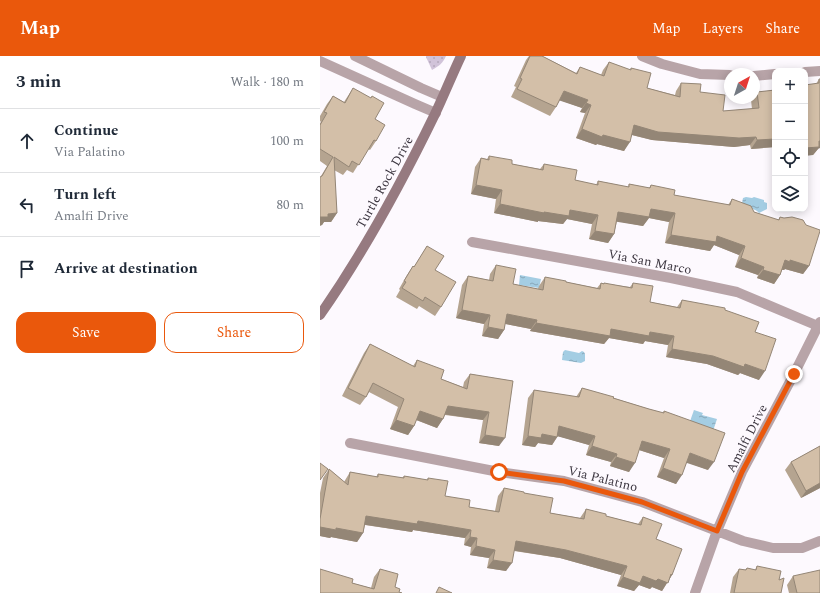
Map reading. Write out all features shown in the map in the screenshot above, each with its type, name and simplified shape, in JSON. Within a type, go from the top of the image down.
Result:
[{"type":"street","points":[[355,56],[442,97]]},
{"type":"street","name":"Turtle Rock Drive","points":[[320,315],[339,288],[402,179],[436,113],[461,56]]},
{"type":"street","points":[[642,56],[662,64],[700,74],[724,75]]},
{"type":"street","points":[[320,61],[436,113]]},
{"type":"street","points":[[808,72],[820,71]]},
{"type":"street","points":[[760,75],[772,74]]},
{"type":"street","name":"Via San Marco","points":[[472,242],[737,292],[819,324]]},
{"type":"street","name":"Amalfi Drive","points":[[695,593],[717,531],[742,472],[819,324]]},
{"type":"street","name":"Via Palatino","points":[[350,443],[499,472],[564,481],[642,502],[743,541],[773,548],[802,548],[820,541]]},
{"type":"shaded area","points":[[426,56],[446,56],[444,61],[432,70]]},
{"type":"water","points":[[754,197],[764,200],[764,202],[767,203],[767,209],[759,213],[753,209],[741,208],[743,198]]},
{"type":"water","points":[[520,275],[541,279],[539,288],[519,285]]},
{"type":"water","points":[[565,350],[579,353],[582,351],[584,352],[585,361],[581,363],[562,360],[563,352]]},
{"type":"water","points":[[694,410],[703,413],[702,415],[717,419],[713,431],[689,424]]},
{"type":"building","points":[[530,56],[542,56],[577,74],[580,67],[604,76],[609,62],[631,70],[631,68],[651,73],[647,88],[680,97],[681,83],[701,84],[700,92],[724,95],[723,111],[759,108],[760,92],[772,90],[772,139],[757,140],[756,137],[739,138],[658,132],[634,125],[630,142],[603,135],[602,137],[582,129],[591,105],[586,103],[588,100],[564,91],[556,107],[517,89],[522,79],[520,78]]},
{"type":"building","points":[[820,79],[819,147],[808,148],[808,85],[819,83]]},
{"type":"building","points":[[353,88],[384,103],[375,119],[385,125],[359,165],[352,161],[349,167],[334,157],[337,213],[328,214],[328,217],[320,217],[320,177],[333,157],[320,149],[320,125],[327,113],[324,112],[333,96],[345,103]]},
{"type":"building","points":[[489,156],[512,160],[512,164],[543,170],[544,164],[577,170],[575,180],[598,185],[598,181],[629,187],[629,184],[650,188],[651,185],[675,190],[674,195],[730,205],[732,199],[751,206],[754,212],[779,220],[780,217],[792,217],[803,220],[806,225],[820,231],[809,266],[790,260],[790,262],[785,260],[780,275],[763,270],[764,267],[741,258],[745,246],[717,236],[716,242],[671,235],[675,213],[651,209],[649,217],[618,212],[614,234],[595,231],[598,215],[570,210],[569,216],[544,213],[500,204],[502,190],[476,185],[481,158],[489,160]]},
{"type":"building","points":[[427,246],[444,256],[435,270],[456,282],[441,307],[425,297],[423,301],[402,288],[406,282],[404,281]]},
{"type":"building","points":[[496,265],[516,269],[513,284],[543,290],[545,277],[600,289],[601,283],[632,288],[633,283],[653,286],[650,302],[680,308],[682,300],[725,308],[725,310],[759,322],[755,332],[776,339],[765,371],[745,364],[744,367],[713,356],[672,349],[674,336],[650,332],[649,336],[611,329],[610,336],[536,323],[537,320],[507,314],[504,330],[488,327],[490,315],[462,310],[468,276],[493,281]]},
{"type":"building","points":[[370,344],[415,367],[417,360],[444,370],[441,379],[467,389],[470,374],[513,381],[505,438],[485,435],[489,412],[448,406],[443,419],[420,411],[414,426],[396,420],[404,399],[373,383],[366,397],[348,388]]},
{"type":"building","points":[[582,388],[649,409],[664,413],[664,411],[725,433],[714,462],[690,453],[682,475],[663,468],[670,449],[642,441],[635,463],[616,457],[617,454],[592,446],[595,436],[559,426],[557,437],[542,434],[541,438],[528,436],[534,390],[579,397]]},
{"type":"building","points":[[820,446],[820,483],[806,491],[791,462]]},
{"type":"building","points":[[320,463],[328,469],[320,480]]},
{"type":"building","points":[[329,469],[348,485],[350,472],[378,477],[378,474],[404,478],[404,476],[428,480],[428,478],[448,481],[445,496],[470,500],[469,507],[499,512],[504,488],[553,498],[550,513],[584,519],[586,509],[641,525],[643,517],[662,524],[656,539],[682,549],[668,583],[658,579],[656,581],[643,576],[640,583],[623,577],[627,566],[566,550],[516,541],[512,563],[493,560],[495,550],[476,546],[477,538],[470,537],[471,530],[418,521],[417,524],[366,516],[363,533],[336,528],[336,530],[320,527],[320,519]]},
{"type":"building","points":[[757,566],[781,571],[779,580],[784,578],[781,593],[734,593],[739,569],[746,570],[747,568],[756,570]]},
{"type":"building","points":[[320,569],[353,579],[352,583],[374,589],[380,569],[398,574],[395,587],[400,589],[399,592],[402,593],[320,593]]},
{"type":"building","points":[[820,570],[820,593],[797,593],[793,576]]},
{"type":"building","points":[[439,587],[452,593],[436,593]]},
{"type":"route","points":[[499,472],[564,481],[642,502],[717,531],[742,472],[794,374]]}]
